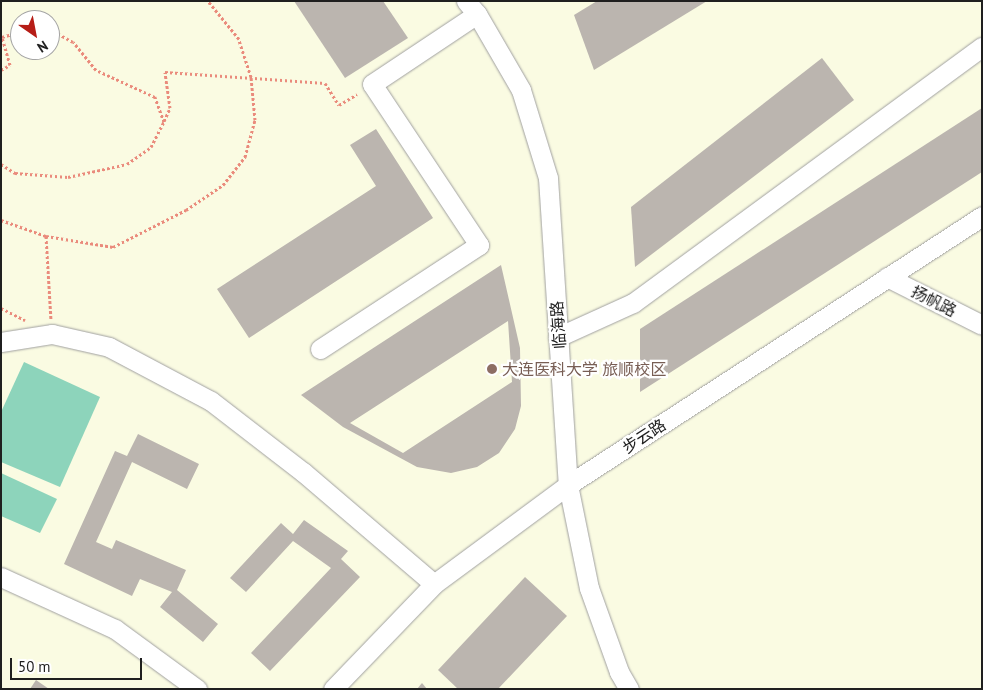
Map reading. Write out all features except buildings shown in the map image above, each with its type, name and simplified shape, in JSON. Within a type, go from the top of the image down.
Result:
[{"type":"street","points":[[320,349],[480,245],[372,84],[472,7]]},
{"type":"street","name":"临海路","points":[[472,7],[521,90],[548,178],[568,485],[589,588],[619,672],[628,689]]},
{"type":"street","points":[[558,337],[633,303],[982,46]]},
{"type":"street","name":"步云路","points":[[333,689],[434,584],[568,485],[982,216]]},
{"type":"street","name":"扬帆路","points":[[887,277],[982,325]]},
{"type":"street","points":[[1,342],[52,334],[109,347],[211,401],[302,472],[434,584]]},
{"type":"street","points":[[4,576],[115,629],[197,689]]},
{"type":"path","points":[[1,220],[46,236],[113,247],[186,210],[222,185],[245,158],[255,120],[251,77],[239,40],[208,1]]},
{"type":"path","points":[[60,34],[74,42],[96,70],[155,97],[164,122]]},
{"type":"path","points":[[1,70],[10,65],[2,37],[10,35]]},
{"type":"path","points":[[1,164],[15,173],[68,177],[127,164],[151,147],[170,108],[165,72],[325,82],[339,105],[372,84]]},
{"type":"path","points":[[46,236],[52,334]]},
{"type":"shaded area","name":"大连医科大学 旅顺校区","points":[[1,1],[982,1],[982,689],[1,689]]},
{"type":"green space","points":[[24,362],[100,397],[60,487],[1,462],[1,412]]},
{"type":"green space","points":[[1,473],[57,499],[40,533],[1,516]]},
{"type":"place","name":"大连医科大学 旅顺校区","points":[[492,369]]}]
